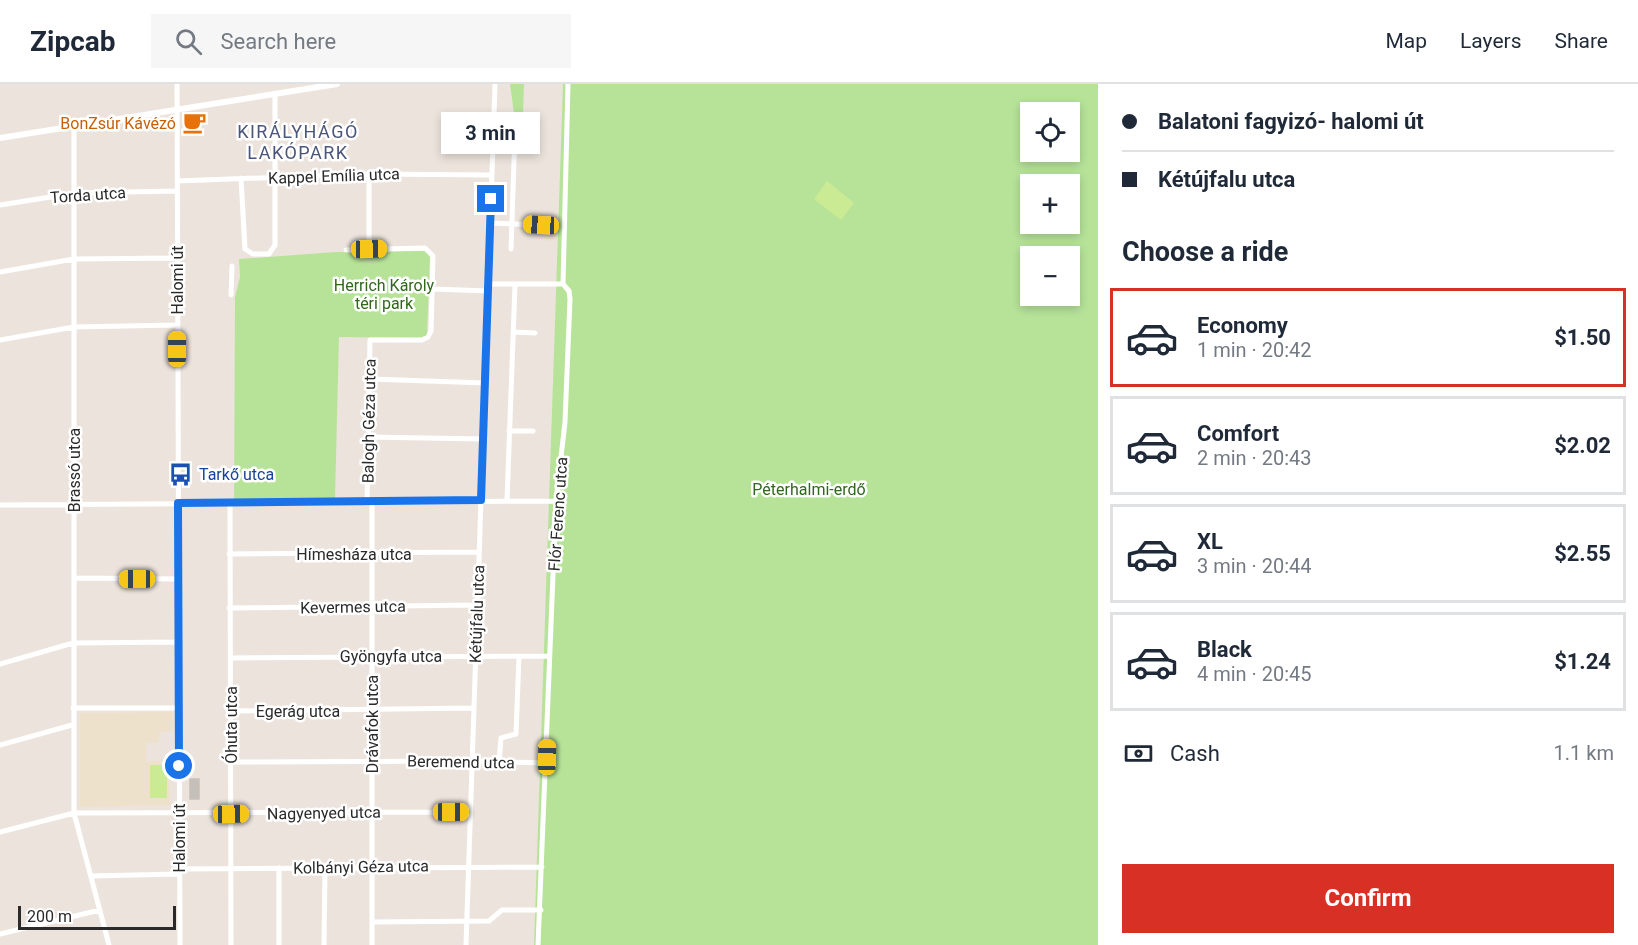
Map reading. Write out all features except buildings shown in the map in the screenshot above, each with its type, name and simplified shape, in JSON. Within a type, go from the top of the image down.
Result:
[{"type":"street","name":"Halomi út","points":[[177,84],[180,945]]},
{"type":"street","points":[[0,138],[337,84]]},
{"type":"street","name":"Kétújfalu utca","points":[[466,945],[495,84]]},
{"type":"street","name":"Flór Ferenc utca","points":[[538,945],[556,501],[565,422],[570,299],[569,291],[563,284],[568,84]]},
{"type":"street","points":[[241,178],[246,249],[253,254],[270,254],[275,245],[275,94]]},
{"type":"street","points":[[494,123],[509,124],[514,132],[511,249]]},
{"type":"street","name":"Brassó utca","points":[[74,126],[76,193],[73,504],[75,578],[72,725],[74,813],[109,945]]},
{"type":"street","points":[[369,174],[369,249]]},
{"type":"street","name":"Kappel Emília utca","points":[[177,181],[369,174],[492,175]]},
{"type":"street","name":"Torda utca","points":[[0,205],[76,193],[177,191]]},
{"type":"street","points":[[490,223],[541,225]]},
{"type":"street","points":[[346,250],[429,250],[433,256],[432,289],[488,291]]},
{"type":"street","points":[[0,272],[74,259],[177,258]]},
{"type":"street","points":[[231,295],[232,266]]},
{"type":"street","points":[[488,284],[563,284]]},
{"type":"street","points":[[507,501],[515,285]]},
{"type":"street","name":"Balogh Géza utca","points":[[370,503],[370,339],[422,340],[428,337],[432,289]]},
{"type":"street","points":[[0,340],[74,327],[177,325]]},
{"type":"street","points":[[513,332],[535,333]]},
{"type":"street","points":[[370,379],[485,383]]},
{"type":"street","points":[[509,430],[533,431]]},
{"type":"street","points":[[369,437],[483,439]]},
{"type":"street","points":[[0,505],[556,501]]},
{"type":"street","name":"Drávafok utca","points":[[370,503],[372,945]]},
{"type":"street","name":"Óhuta utca","points":[[230,504],[231,945]]},
{"type":"street","name":"Hímesháza utca","points":[[229,554],[371,555],[479,552]]},
{"type":"street","points":[[75,578],[179,579]]},
{"type":"street","name":"Kevermes utca","points":[[230,608],[477,605]]},
{"type":"street","points":[[0,664],[73,643],[179,642]]},
{"type":"street","points":[[499,762],[501,738],[516,734],[519,656]]},
{"type":"street","name":"Gyöngyfa utca","points":[[231,658],[550,656]]},
{"type":"street","points":[[73,708],[179,708]]},
{"type":"street","name":"Egerág utca","points":[[231,711],[474,708]]},
{"type":"street","points":[[0,745],[72,725]]},
{"type":"street","name":"Beremend utca","points":[[231,762],[547,763]]},
{"type":"street","name":"Nagyenyed utca","points":[[0,832],[74,813],[470,812]]},
{"type":"street","name":"Kolbányi Géza utca","points":[[91,876],[230,867],[542,867]]},
{"type":"street","points":[[279,868],[279,945]]},
{"type":"street","points":[[324,945],[325,868]]},
{"type":"street","points":[[0,934],[100,910]]},
{"type":"street","points":[[373,922],[491,920],[502,910],[541,910]]},
{"type":"shaded area","points":[[174,712],[173,731],[159,733],[159,742],[146,743],[146,762],[169,759],[170,805],[80,807],[80,713]]},
{"type":"green space","points":[[510,84],[524,84],[523,116],[526,131],[523,132],[516,128]]},
{"type":"green space","name":"Péterhalmi-erdő","points":[[563,84],[1098,84],[1098,945],[534,945]]},
{"type":"green space","points":[[827,181],[854,203],[841,220],[814,199]]},
{"type":"green space","name":"Herrich Károly téri park","points":[[427,251],[430,255],[427,335],[422,338],[339,337],[335,499],[234,500],[235,297],[240,277],[239,259],[336,252]]},
{"type":"green space","points":[[150,765],[167,765],[167,798],[150,798]]},
{"type":"place","name":"BonZsúr Kávézó","points":[[194,123]]},
{"type":"place","name":"Tarkő utca","points":[[181,474]]},
{"type":"district","name":"KIRÁLYHÁGÓ LAKÓPARK","points":[[298,141]]},
{"type":"route","points":[[179,766],[178,503],[372,503],[481,500],[491,199]]}]
